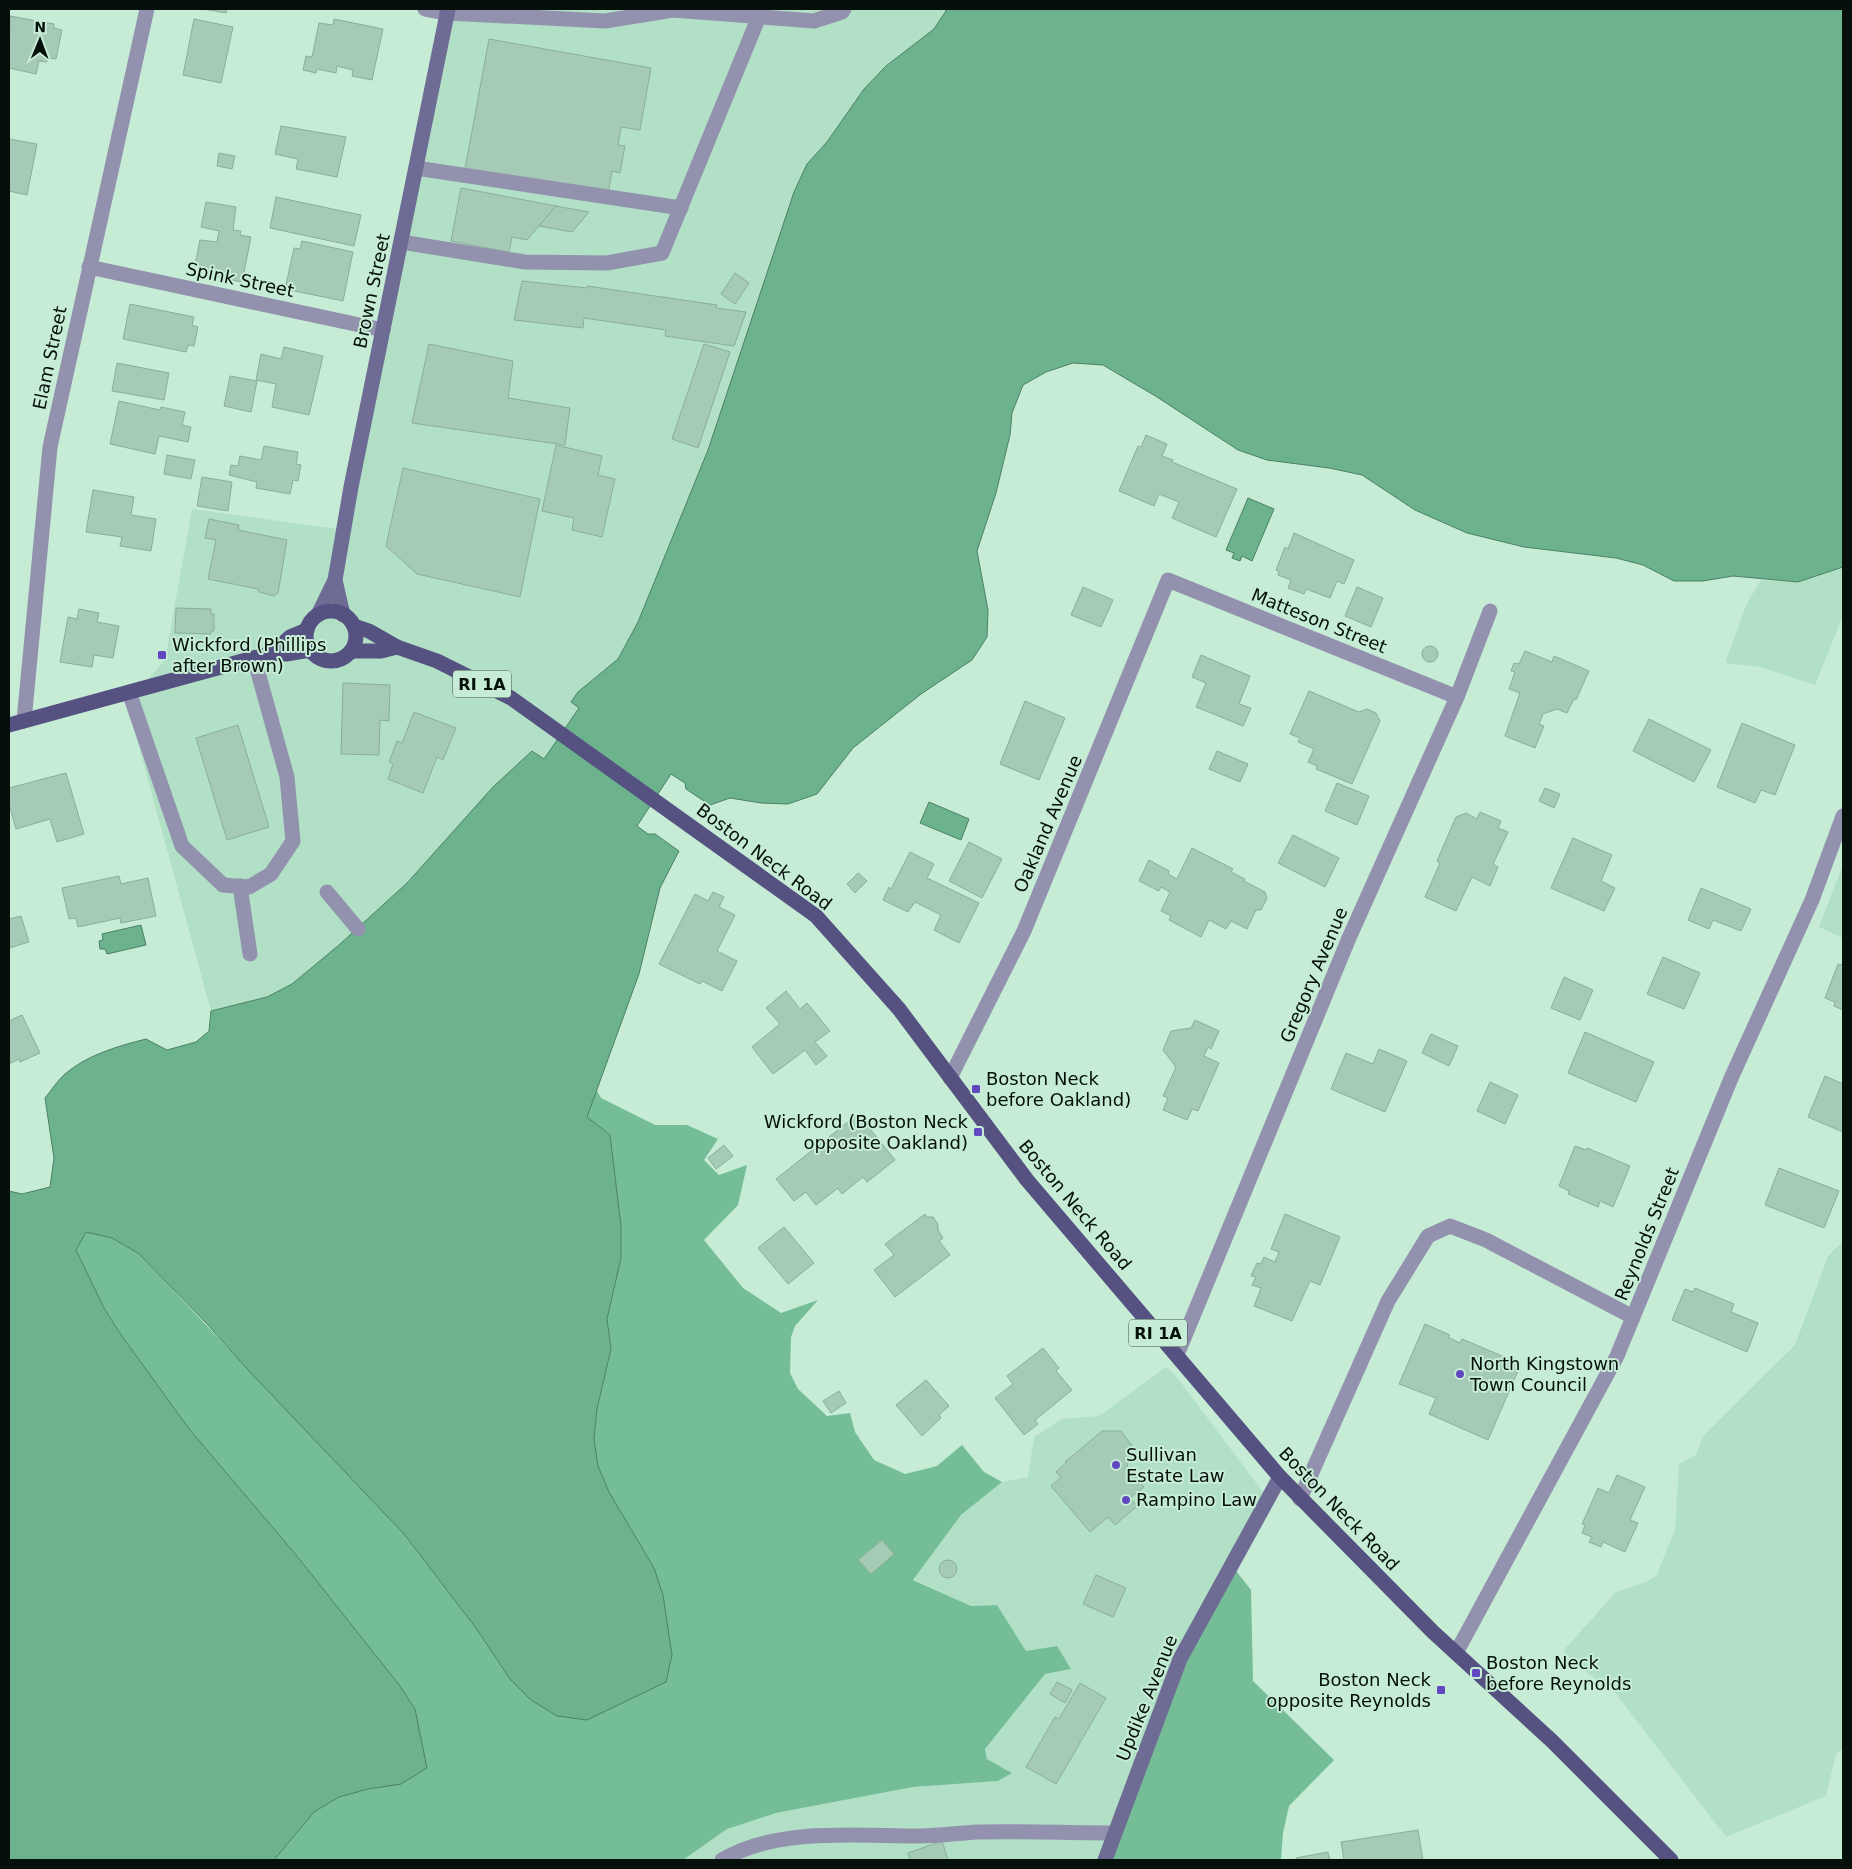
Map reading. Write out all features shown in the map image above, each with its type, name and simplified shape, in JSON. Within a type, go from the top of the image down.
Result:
[{"type":"main road","name":"Brown Street","points":[[318,615],[335,580],[383,330],[448,11]]},
{"type":"main road","name":"Brown Street","points":[[335,580],[342,614]]},
{"type":"main road","points":[[330,611],[342,614],[354,626],[356,639],[351,651],[342,658],[331,661],[319,659],[310,650],[306,640],[307,630],[318,615],[330,611]]},
{"type":"main road","name":"Boston Neck Road","points":[[354,626],[369,631],[397,647],[437,661],[511,698],[816,916],[899,1009],[1027,1180],[1300,1499],[1456,1653],[1552,1741],[1671,1860]]},
{"type":"main road","points":[[272,653],[290,637],[307,630]]},
{"type":"main road","name":"Boston Neck Road","points":[[351,651],[381,651],[397,647]]},
{"type":"main road","points":[[9,725],[272,653],[286,654],[310,650]]},
{"type":"main road","name":"Updike Avenue","points":[[1105,1860],[1180,1659],[1280,1476]]},
{"type":"street","name":"Elam Street","points":[[24,721],[50,448],[147,9]]},
{"type":"street","points":[[425,9],[605,21],[674,10],[759,13],[814,21],[842,12],[844,9]]},
{"type":"street","points":[[401,242],[525,262],[607,263],[662,253],[759,13]]},
{"type":"street","points":[[416,168],[681,208]]},
{"type":"street","name":"Spink Street","points":[[89,267],[383,330]]},
{"type":"street","name":"Matteson Street","points":[[1168,580],[1456,697]]},
{"type":"street","name":"Oakland Avenue","points":[[950,1078],[1024,931],[1168,580]]},
{"type":"street","name":"Gregory Avenue","points":[[1177,1355],[1349,938],[1456,697],[1490,611]]},
{"type":"street","points":[[129,692],[182,846],[223,885],[249,887],[271,874],[293,841],[287,776],[254,658]]},
{"type":"street","name":"Reynolds Street","points":[[1456,1653],[1617,1356],[1732,1076],[1812,900],[1843,816]]},
{"type":"street","points":[[240,886],[250,954]]},
{"type":"street","points":[[327,892],[358,928]]},
{"type":"street","points":[[1300,1499],[1388,1301],[1428,1236],[1450,1226],[1486,1240],[1633,1317]]},
{"type":"street","points":[[722,1860],[755,1845],[782,1840],[835,1836],[930,1835],[978,1832],[1115,1834]]},
{"type":"shaded area","points":[[442,9],[945,9],[946,11],[934,29],[886,66],[827,142],[807,164],[708,450],[638,622],[618,659],[578,692],[571,702],[579,708],[544,759],[532,752],[493,787],[407,883],[339,945],[292,984],[267,997],[211,1011],[127,703],[165,660],[192,509],[345,530]]},
{"type":"shaded area","points":[[945,9],[1843,9],[1843,567],[1798,582],[1733,576],[1703,581],[1674,581],[1643,565],[1616,558],[1524,547],[1467,533],[1415,510],[1362,475],[1329,468],[1267,460],[1238,450],[1157,397],[1103,365],[1073,363],[1046,372],[1023,385],[1012,413],[1010,435],[996,493],[977,551],[988,610],[987,637],[972,660],[921,694],[853,748],[817,794],[788,804],[761,803],[730,798],[710,805],[686,789],[685,783],[671,774],[637,826],[648,834],[655,834],[679,851],[660,888],[639,974],[587,1117],[610,1135],[621,1226],[621,1258],[607,1319],[611,1349],[597,1409],[594,1439],[598,1466],[609,1492],[654,1568],[663,1595],[672,1655],[666,1682],[587,1720],[557,1716],[531,1700],[510,1679],[476,1628],[404,1534],[206,1323],[138,1253],[112,1238],[86,1232],[76,1250],[104,1308],[119,1332],[190,1430],[297,1556],[400,1686],[415,1709],[427,1768],[401,1784],[368,1789],[339,1797],[314,1812],[274,1860],[9,1860],[9,1191],[22,1194],[50,1187],[54,1158],[45,1098],[65,1074],[93,1056],[146,1039],[167,1050],[196,1042],[209,1031],[211,1011],[267,997],[292,984],[339,945],[407,883],[493,787],[532,751],[544,759],[579,708],[571,702],[578,692],[618,659],[638,622],[708,450],[794,192],[807,164],[827,142],[864,89],[886,66],[934,29],[946,11]]},
{"type":"shaded area","points":[[1248,498],[1274,509],[1252,561],[1242,556],[1240,561],[1232,558],[1234,553],[1226,550]]},
{"type":"shaded area","points":[[1843,567],[1843,616],[1815,685],[1760,667],[1725,663],[1747,603],[1761,580],[1798,582]]},
{"type":"shaded area","points":[[929,802],[969,819],[961,840],[920,823]]},
{"type":"shaded area","points":[[1843,865],[1843,938],[1819,927]]},
{"type":"shaded area","points":[[141,925],[146,945],[107,954],[105,949],[100,949],[99,941],[103,940],[102,934]]},
{"type":"shaded area","points":[[596,1089],[601,1098],[655,1125],[687,1125],[718,1139],[704,1160],[719,1175],[747,1165],[738,1205],[704,1240],[743,1288],[781,1313],[818,1300],[795,1326],[791,1337],[790,1373],[798,1389],[827,1416],[850,1413],[855,1432],[874,1460],[905,1474],[937,1466],[962,1445],[984,1472],[1002,1482],[961,1515],[913,1580],[971,1606],[997,1605],[1026,1651],[1057,1646],[1071,1669],[1045,1674],[985,1749],[987,1759],[1012,1773],[998,1781],[913,1787],[776,1813],[727,1829],[683,1860],[274,1860],[314,1812],[339,1797],[426,1768],[415,1709],[400,1686],[297,1556],[190,1430],[119,1332],[104,1308],[76,1250],[86,1232],[112,1238],[138,1253],[404,1534],[476,1628],[510,1679],[654,1568],[609,1492],[598,1466],[594,1439],[597,1409],[611,1349],[607,1319],[621,1258],[621,1226],[610,1135],[586,1117]]},
{"type":"shaded area","points":[[1843,1241],[1843,1749],[1836,1754],[1826,1796],[1726,1837],[1616,1694],[1572,1661],[1563,1651],[1616,1592],[1646,1582],[1656,1576],[1675,1530],[1679,1464],[1696,1455],[1703,1436],[1795,1345],[1828,1256]]},
{"type":"shaded area","points":[[1166,1367],[1176,1376],[1269,1500],[1102,1860],[683,1860],[727,1829],[776,1813],[913,1787],[998,1781],[1012,1773],[987,1759],[985,1749],[1045,1674],[1070,1669],[1057,1646],[1026,1651],[997,1605],[971,1606],[913,1579],[961,1515],[1002,1482],[1028,1477],[1034,1437],[1062,1419],[1099,1416]]},
{"type":"shaded area","points":[[1236,1571],[1251,1590],[1253,1681],[1334,1760],[1289,1806],[1283,1833],[1281,1860],[1102,1860],[1175,1660]]},
{"type":"building","points":[[203,9],[227,9],[226,13]]},
{"type":"building","points":[[10,16],[54,24],[54,28],[62,30],[56,59],[47,58],[47,62],[39,61],[36,74],[9,68]]},
{"type":"building","points":[[194,19],[233,27],[221,83],[183,75]]},
{"type":"building","points":[[334,19],[383,29],[372,80],[352,76],[353,70],[337,66],[336,73],[317,69],[316,73],[303,70],[306,56],[312,57],[319,23],[333,25]]},
{"type":"building","points":[[489,39],[651,68],[640,130],[621,127],[618,145],[625,146],[620,173],[612,171],[608,195],[465,169]]},
{"type":"building","points":[[281,126],[346,137],[337,177],[296,169],[298,159],[275,154]]},
{"type":"building","points":[[9,139],[37,144],[27,195],[9,191]]},
{"type":"building","points":[[219,153],[235,156],[232,169],[217,166]]},
{"type":"building","points":[[461,188],[556,206],[527,240],[512,237],[509,252],[451,241]]},
{"type":"building","points":[[276,197],[361,215],[354,246],[270,228]]},
{"type":"building","points":[[206,202],[236,207],[233,230],[241,231],[240,235],[251,237],[242,282],[206,275],[207,267],[195,265],[200,240],[217,242],[219,231],[201,227]]},
{"type":"building","points":[[556,206],[589,212],[572,232],[539,226]]},
{"type":"building","points":[[302,241],[353,252],[343,301],[285,289],[294,248],[300,249]]},
{"type":"building","points":[[735,273],[749,283],[735,304],[721,294]]},
{"type":"building","points":[[522,281],[587,288],[587,286],[717,305],[716,308],[746,312],[734,346],[665,336],[666,330],[584,318],[583,328],[514,320]]},
{"type":"building","points":[[130,304],[194,317],[192,325],[198,327],[194,346],[188,345],[186,352],[123,339]]},
{"type":"building","points":[[429,344],[513,361],[508,398],[570,408],[565,445],[412,423]]},
{"type":"building","points":[[704,344],[730,352],[698,448],[672,439]]},
{"type":"building","points":[[284,347],[323,356],[309,415],[272,407],[276,384],[256,380],[261,354],[281,359]]},
{"type":"building","points":[[117,363],[169,373],[164,400],[112,391]]},
{"type":"building","points":[[230,376],[257,381],[251,412],[224,406]]},
{"type":"building","points":[[119,401],[160,410],[161,407],[185,412],[182,425],[191,427],[188,442],[159,436],[155,454],[110,444]]},
{"type":"building","points":[[1146,435],[1167,444],[1162,456],[1173,460],[1172,462],[1237,489],[1216,537],[1172,518],[1179,502],[1159,494],[1154,506],[1119,491],[1138,446],[1141,447]]},
{"type":"building","points":[[556,445],[602,456],[598,475],[615,479],[602,537],[572,530],[574,518],[542,511]]},
{"type":"building","points":[[264,446],[298,452],[296,464],[301,465],[298,481],[293,480],[290,494],[256,488],[257,482],[229,475],[231,465],[238,466],[240,456],[261,460]]},
{"type":"building","points":[[167,455],[195,460],[191,479],[164,474]]},
{"type":"building","points":[[403,468],[540,499],[520,597],[417,574],[386,546]]},
{"type":"building","points":[[202,477],[232,482],[228,511],[197,506]]},
{"type":"building","points":[[93,490],[134,497],[131,515],[156,519],[151,551],[120,546],[122,537],[86,532]]},
{"type":"building","points":[[209,519],[239,525],[238,530],[287,540],[278,593],[274,596],[259,592],[258,589],[208,579],[216,540],[205,538]]},
{"type":"building","points":[[1294,533],[1354,560],[1344,584],[1337,581],[1330,598],[1306,589],[1304,594],[1288,588],[1291,580],[1278,575],[1279,571],[1276,570],[1285,547],[1288,549]]},
{"type":"building","points":[[1083,587],[1113,600],[1101,627],[1071,615]]},
{"type":"building","points":[[1357,587],[1383,598],[1371,627],[1345,616]]},
{"type":"building","points":[[176,608],[211,609],[211,614],[214,614],[214,631],[211,631],[211,634],[175,633]]},
{"type":"building","points":[[79,609],[99,613],[97,622],[119,626],[113,658],[94,655],[92,667],[60,662],[68,617],[77,619]]},
{"type":"building","points":[[1427,646],[1433,646],[1438,651],[1436,660],[1427,662],[1422,657],[1422,651]]},
{"type":"building","points":[[1525,651],[1552,662],[1554,656],[1589,671],[1576,700],[1574,699],[1567,713],[1557,709],[1543,714],[1539,724],[1544,726],[1535,748],[1505,736],[1520,693],[1509,689],[1515,672],[1511,671],[1514,663],[1519,664]]},
{"type":"building","points":[[1201,655],[1250,676],[1239,704],[1251,708],[1243,726],[1196,707],[1206,683],[1192,677]]},
{"type":"building","points":[[343,683],[390,685],[389,721],[380,720],[379,755],[341,754]]},
{"type":"building","points":[[1309,691],[1359,712],[1367,709],[1376,713],[1380,721],[1352,784],[1316,769],[1317,766],[1308,762],[1314,749],[1298,742],[1300,738],[1290,734]]},
{"type":"building","points":[[1025,701],[1065,718],[1039,780],[1000,764]]},
{"type":"building","points":[[414,712],[456,728],[443,760],[437,757],[423,793],[388,779],[393,764],[389,762],[397,741],[402,743]]},
{"type":"building","points":[[1649,719],[1711,750],[1694,782],[1633,751]]},
{"type":"building","points":[[1742,723],[1795,745],[1775,795],[1761,790],[1755,803],[1717,787]]},
{"type":"building","points":[[238,725],[269,827],[227,840],[196,738]]},
{"type":"building","points":[[1217,751],[1248,764],[1240,782],[1209,769]]},
{"type":"building","points":[[66,773],[84,834],[57,842],[50,819],[16,829],[9,804],[9,788]]},
{"type":"building","points":[[1337,783],[1369,796],[1357,825],[1325,811]]},
{"type":"building","points":[[1545,788],[1560,794],[1554,808],[1539,801]]},
{"type":"building","points":[[1480,812],[1501,821],[1498,828],[1508,832],[1493,864],[1498,867],[1490,886],[1472,877],[1456,911],[1425,897],[1440,863],[1437,861],[1456,817],[1466,813],[1477,819]]},
{"type":"building","points":[[1293,835],[1339,858],[1325,887],[1278,863]]},
{"type":"building","points":[[1573,838],[1612,855],[1601,881],[1615,888],[1604,911],[1551,888]]},
{"type":"building","points":[[969,842],[1002,859],[982,898],[949,881]]},
{"type":"building","points":[[1192,848],[1233,869],[1231,872],[1265,892],[1267,898],[1261,910],[1256,910],[1247,929],[1231,921],[1226,929],[1209,920],[1201,937],[1169,920],[1171,916],[1161,911],[1170,892],[1161,887],[1159,891],[1139,881],[1149,860],[1169,871],[1168,874],[1177,879]]},
{"type":"building","points":[[910,852],[934,864],[927,878],[979,903],[959,943],[934,930],[941,915],[915,902],[908,912],[883,900],[889,887],[891,889]]},
{"type":"building","points":[[858,873],[867,881],[855,893],[847,884]]},
{"type":"building","points":[[119,876],[121,884],[148,878],[156,916],[121,923],[120,918],[78,927],[76,918],[69,919],[62,888]]},
{"type":"building","points":[[1701,888],[1751,909],[1741,931],[1713,920],[1709,929],[1688,920]]},
{"type":"building","points":[[713,892],[724,897],[719,907],[735,915],[717,951],[737,961],[722,991],[702,981],[700,984],[659,964],[695,894],[708,901]]},
{"type":"building","points":[[21,916],[29,942],[9,948],[9,919]]},
{"type":"building","points":[[1663,957],[1700,973],[1684,1009],[1647,994]]},
{"type":"building","points":[[1838,964],[1843,965],[1843,1010],[1834,1006],[1835,1002],[1825,998]]},
{"type":"building","points":[[1564,977],[1593,990],[1580,1020],[1551,1008]]},
{"type":"building","points":[[786,991],[800,1009],[807,1003],[830,1031],[815,1042],[827,1056],[816,1065],[805,1050],[773,1074],[752,1047],[780,1024],[766,1008]]},
{"type":"building","points":[[22,1015],[40,1053],[20,1062],[19,1059],[9,1064],[9,1021]]},
{"type":"building","points":[[1195,1020],[1219,1031],[1211,1049],[1208,1047],[1204,1056],[1219,1063],[1198,1111],[1192,1109],[1187,1120],[1163,1110],[1168,1098],[1163,1096],[1176,1067],[1163,1050],[1171,1031],[1191,1028]]},
{"type":"building","points":[[1585,1032],[1654,1062],[1636,1102],[1568,1073]]},
{"type":"building","points":[[1431,1034],[1458,1046],[1449,1066],[1422,1053]]},
{"type":"building","points":[[1379,1049],[1407,1061],[1385,1112],[1331,1089],[1346,1053],[1373,1064]]},
{"type":"building","points":[[1825,1076],[1843,1084],[1843,1132],[1808,1117]]},
{"type":"building","points":[[1490,1082],[1518,1095],[1505,1124],[1477,1111]]},
{"type":"building","points":[[858,1114],[895,1160],[867,1182],[863,1177],[842,1194],[838,1188],[816,1205],[806,1192],[794,1201],[776,1179]]},
{"type":"building","points":[[724,1145],[733,1156],[716,1169],[708,1158]]},
{"type":"building","points":[[1575,1146],[1586,1150],[1587,1148],[1630,1166],[1613,1207],[1600,1201],[1598,1207],[1568,1194],[1569,1191],[1559,1186]]},
{"type":"building","points":[[1779,1168],[1839,1191],[1824,1228],[1765,1205]]},
{"type":"building","points":[[925,1214],[927,1217],[933,1217],[938,1224],[938,1230],[943,1238],[939,1241],[950,1255],[895,1297],[874,1270],[894,1255],[885,1244]]},
{"type":"building","points":[[1285,1214],[1340,1237],[1320,1285],[1310,1281],[1292,1321],[1254,1306],[1261,1288],[1252,1285],[1256,1277],[1251,1276],[1257,1263],[1261,1264],[1264,1257],[1275,1262],[1279,1252],[1271,1249]]},
{"type":"building","points":[[784,1227],[814,1263],[788,1284],[758,1248]]},
{"type":"building","points":[[1695,1288],[1734,1304],[1731,1312],[1758,1323],[1747,1352],[1672,1320],[1685,1289],[1693,1292]]},
{"type":"building","name":"North Kingstown Town Council","points":[[1425,1324],[1450,1335],[1448,1337],[1460,1343],[1462,1339],[1521,1364],[1488,1440],[1429,1414],[1436,1398],[1399,1384]]},
{"type":"building","points":[[1043,1348],[1059,1368],[1056,1371],[1072,1390],[1035,1420],[1038,1424],[1024,1435],[995,1398],[1013,1384],[1007,1376]]},
{"type":"building","points":[[926,1380],[949,1406],[939,1415],[941,1418],[922,1436],[896,1405]]},
{"type":"building","points":[[839,1391],[846,1403],[831,1413],[823,1401]]},
{"type":"building","points":[[1102,1431],[1121,1431],[1133,1447],[1127,1466],[1144,1487],[1130,1498],[1137,1506],[1115,1525],[1108,1517],[1090,1532],[1051,1486],[1061,1477],[1056,1472],[1065,1462]]},
{"type":"building","points":[[1617,1475],[1645,1487],[1630,1520],[1638,1523],[1625,1552],[1603,1542],[1601,1547],[1589,1542],[1592,1537],[1582,1533],[1585,1525],[1582,1524],[1598,1488],[1609,1493]]},
{"type":"building","points":[[882,1540],[894,1554],[871,1574],[858,1560]]},
{"type":"building","points":[[948,1560],[954,1563],[957,1569],[954,1575],[948,1578],[942,1575],[939,1569],[942,1563]]},
{"type":"building","points":[[1096,1575],[1126,1588],[1113,1617],[1083,1604]]},
{"type":"building","points":[[1057,1682],[1072,1690],[1065,1703],[1050,1694]]},
{"type":"building","points":[[1080,1683],[1106,1698],[1056,1784],[1026,1767],[1055,1717],[1059,1719]]},
{"type":"building","points":[[1418,1830],[1423,1860],[1344,1860],[1341,1842]]},
{"type":"building","points":[[942,1841],[948,1860],[910,1860],[908,1853]]},
{"type":"building","points":[[1328,1852],[1330,1860],[1296,1860],[1296,1858]]},
{"type":"place","name":"Wickford (Phillips after Brown)","points":[[162,655]]},
{"type":"place","name":"Boston Neck before Oakland)","points":[[976,1089]]},
{"type":"place","name":"Wickford (Boston Neck opposite Oakland)","points":[[978,1132]]},
{"type":"place","name":"North Kingstown Town Council","points":[[1460,1374]]},
{"type":"place","name":"Sullivan Estate Law","points":[[1116,1465]]},
{"type":"place","name":"Rampino Law","points":[[1126,1500]]},
{"type":"place","name":"Boston Neck before Reynolds","points":[[1476,1673]]},
{"type":"place","name":"Boston Neck opposite Reynolds","points":[[1441,1690]]}]
